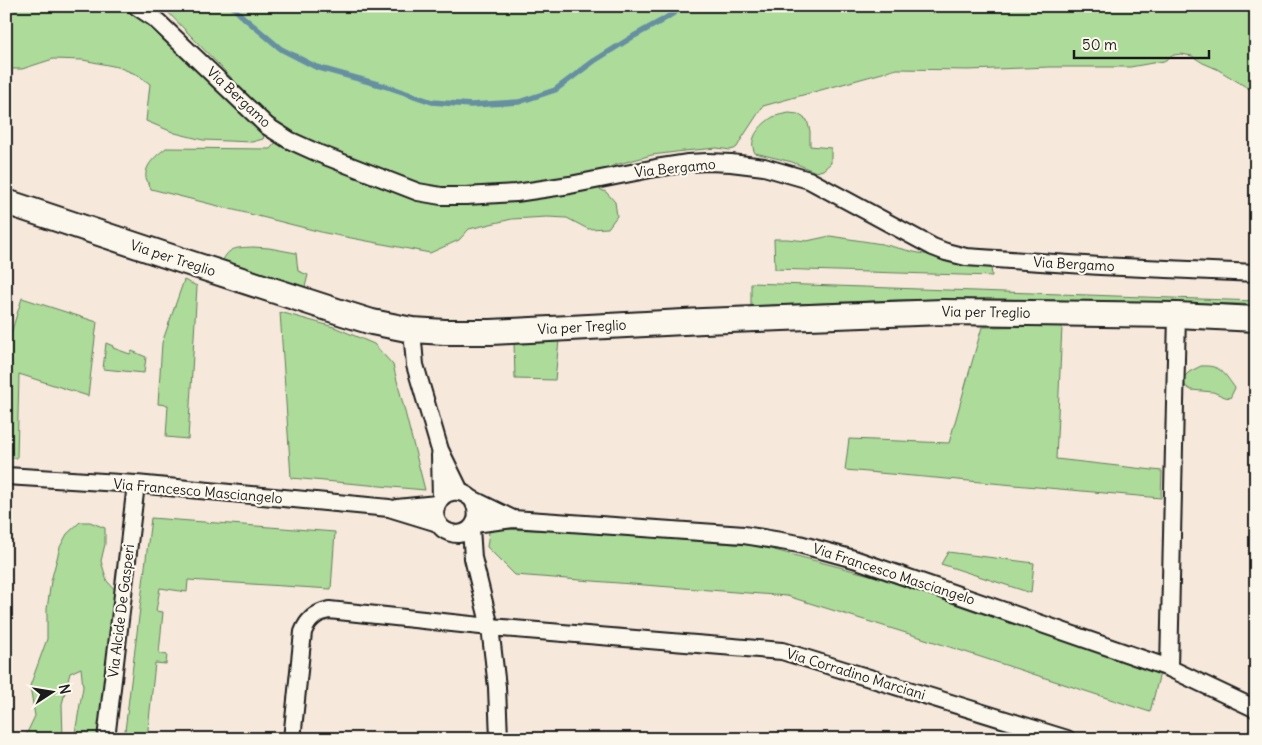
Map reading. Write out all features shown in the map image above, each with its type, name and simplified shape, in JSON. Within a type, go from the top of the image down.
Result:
[{"type":"main road","name":"Via per Treglio","points":[[6,202],[183,262],[343,313],[372,322],[412,330],[491,332],[693,321],[943,312],[1177,314],[1256,319]]},
{"type":"street","name":"Via Bergamo","points":[[136,6],[154,18],[267,126],[289,140],[320,154],[418,192],[441,196],[516,193],[570,185],[656,168],[708,162],[731,163],[764,167],[810,180],[933,247],[966,257],[1100,266],[1256,273]]},
{"type":"street","points":[[1169,668],[1177,314]]},
{"type":"street","points":[[412,330],[414,365],[440,450],[466,495],[476,504],[478,511],[473,526],[473,558],[490,628],[497,687],[499,739]]},
{"type":"street","points":[[439,501],[440,450]]},
{"type":"street","name":"Via Francesco Masciangelo","points":[[6,476],[136,484],[389,508],[439,501]]},
{"type":"street","name":"Via Alcide De Gasperi","points":[[106,739],[136,484]]},
{"type":"street","points":[[466,495],[453,491],[446,494],[439,501],[435,510],[435,516],[442,527],[473,558]]},
{"type":"street","name":"Via Francesco Masciangelo","points":[[466,495],[513,519]]},
{"type":"street","name":"Via Francesco Masciangelo","points":[[389,508],[442,527]]},
{"type":"street","name":"Via Francesco Masciangelo","points":[[473,526],[513,519],[744,535],[799,544],[854,559],[1169,668],[1256,709]]},
{"type":"street","points":[[442,527],[460,534],[473,526]]},
{"type":"street","name":"Via Corradino Marciani","points":[[292,739],[303,632],[306,624],[321,612],[329,610],[490,628],[782,651],[1067,739]]},
{"type":"green space","points":[[6,6],[131,6],[265,133],[263,139],[252,142],[203,140],[175,133],[146,121],[150,84],[138,75],[118,67],[83,60],[53,59],[22,69],[11,69],[6,74]]},
{"type":"green space","points":[[162,6],[1256,6],[1256,93],[1192,56],[1181,54],[1174,55],[1164,61],[1130,67],[968,70],[897,69],[763,106],[734,149],[717,148],[652,155],[615,165],[591,176],[588,184],[606,192],[615,202],[617,216],[608,228],[588,229],[567,218],[512,219],[469,229],[459,240],[430,253],[325,233],[151,189],[146,178],[147,169],[152,161],[166,148],[270,149],[277,141],[267,122],[246,93]]},
{"type":"green space","points":[[789,113],[798,114],[807,120],[810,131],[810,146],[831,148],[831,163],[823,170],[816,172],[792,162],[755,153],[753,142],[756,132],[773,117]]},
{"type":"green space","points":[[830,236],[882,244],[991,267],[992,276],[775,269],[774,239],[807,241]]},
{"type":"green space","points":[[253,247],[296,253],[298,271],[308,275],[305,287],[223,260],[232,250]]},
{"type":"green space","points":[[184,280],[197,286],[188,439],[166,437],[168,405],[158,404],[162,343]]},
{"type":"green space","points":[[751,283],[1256,301],[1256,305],[993,299],[895,300],[751,306]]},
{"type":"green space","points":[[22,298],[97,322],[88,396],[19,374],[17,458],[6,458],[6,349]]},
{"type":"green space","points":[[280,312],[334,327],[374,344],[393,365],[425,490],[291,478]]},
{"type":"green space","points":[[1062,326],[1056,459],[1162,471],[1161,498],[845,470],[849,439],[949,443],[982,327]]},
{"type":"green space","points":[[559,340],[555,380],[515,379],[514,341]]},
{"type":"green space","points":[[106,343],[113,346],[113,348],[130,354],[132,351],[146,357],[144,373],[103,369]]},
{"type":"green space","points":[[1201,366],[1213,367],[1225,374],[1235,388],[1230,398],[1213,392],[1191,390],[1185,386],[1183,378],[1189,372]]},
{"type":"green space","points":[[151,518],[335,532],[331,589],[188,580],[187,592],[160,588],[156,611],[163,612],[159,653],[167,655],[166,664],[155,663],[147,739],[124,739]]},
{"type":"green space","points":[[80,522],[90,522],[105,528],[105,544],[101,561],[107,581],[117,592],[97,739],[74,739],[83,687],[81,668],[70,673],[62,704],[63,739],[24,739],[35,716],[30,686],[47,639],[47,609],[51,581],[60,547],[67,534]]},
{"type":"green space","points":[[497,529],[573,531],[759,546],[881,578],[1160,673],[1150,712],[787,596],[515,575],[487,547],[489,532]]},
{"type":"green space","points":[[948,552],[1034,563],[1031,593],[941,564]]},
{"type":"waterway","points":[[232,6],[281,49],[316,67],[388,87],[432,102],[471,105],[519,102],[555,90],[594,61],[685,6]]}]
